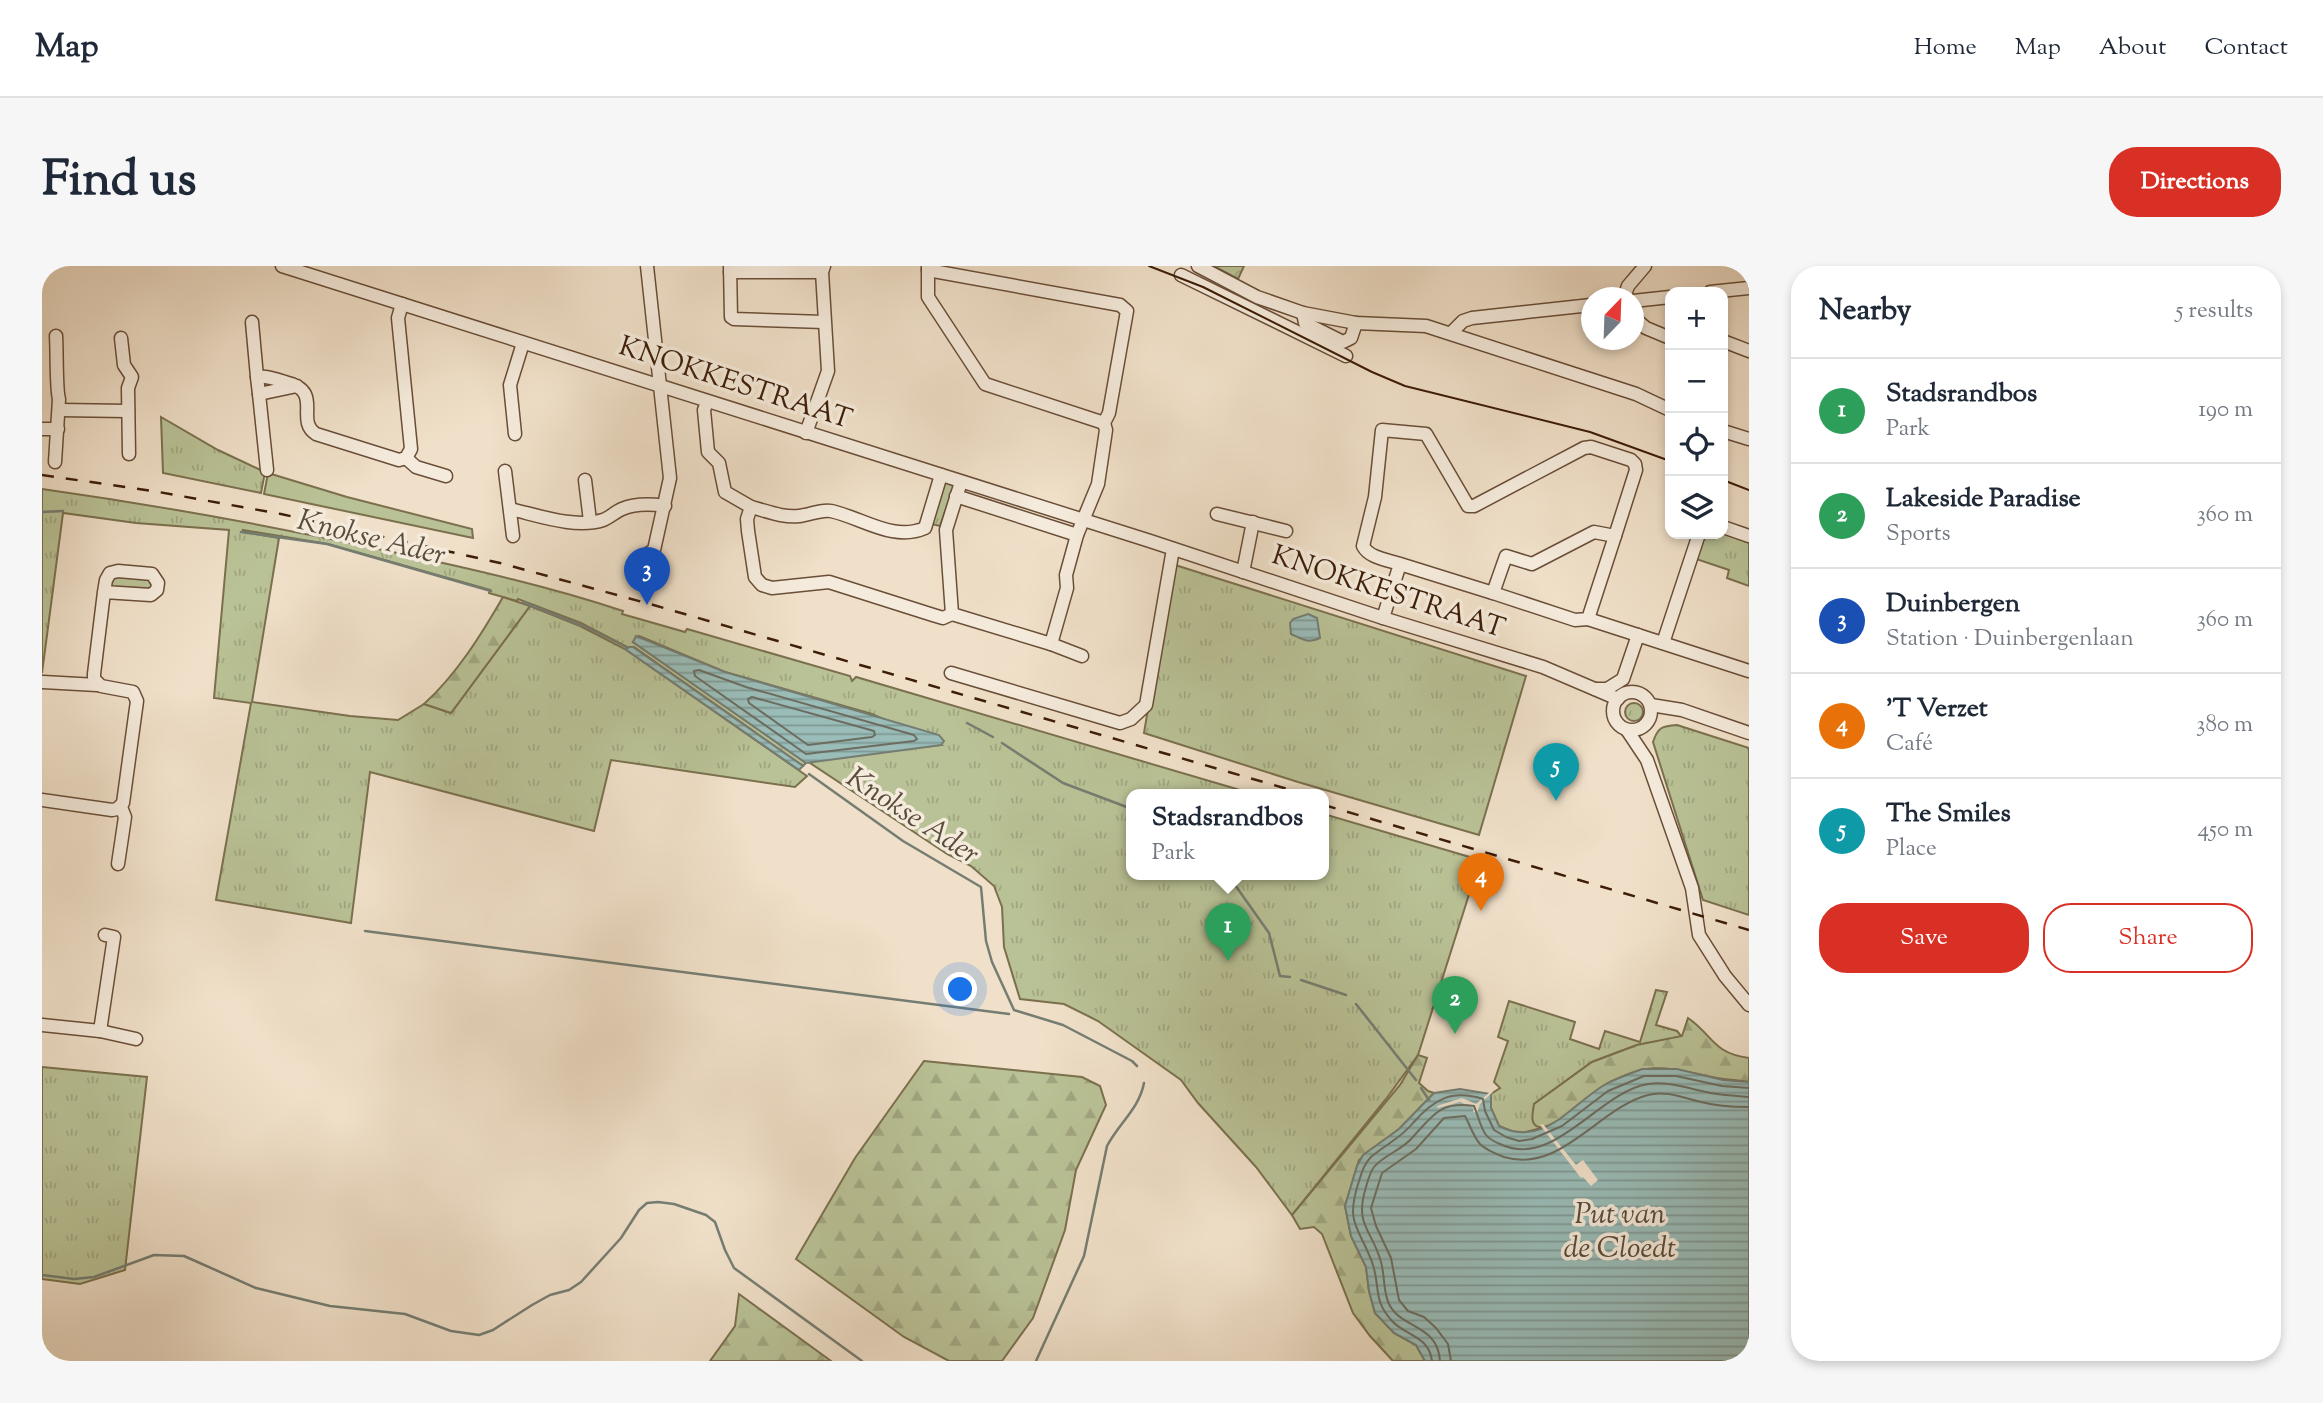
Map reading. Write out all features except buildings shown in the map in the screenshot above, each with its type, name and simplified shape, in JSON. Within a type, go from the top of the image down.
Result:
[{"type":"street","name":"KNOKKESTRAAT","points":[[282,266],[1549,669],[1615,704]]},
{"type":"street","points":[[647,266],[670,478],[654,550],[649,553],[649,568]]},
{"type":"street","points":[[1628,287],[1645,266]]},
{"type":"street","points":[[1051,644],[1067,588],[1066,575],[1077,535],[1098,484],[1106,430],[1104,423],[1110,413],[1128,314],[1125,307],[928,268],[928,297],[985,384],[1104,423]]},
{"type":"street","points":[[806,433],[828,371],[823,269],[730,269],[731,317],[734,319],[824,322]]},
{"type":"street","points":[[1181,275],[1203,278],[1303,313],[1356,323],[1426,326],[1636,394],[1665,408]]},
{"type":"street","points":[[1203,278],[1346,356]]},
{"type":"street","points":[[1728,290],[1749,288]]},
{"type":"street","points":[[1644,300],[1665,298]]},
{"type":"street","points":[[257,377],[263,376],[303,388],[309,425],[311,431],[316,434],[398,460],[406,458],[411,449],[398,318],[402,304]]},
{"type":"street","points":[[1451,333],[1463,321],[1472,318],[1581,306]]},
{"type":"street","points":[[1303,313],[1305,323],[1343,342],[1351,338],[1356,323]]},
{"type":"street","points":[[251,322],[267,470]]},
{"type":"street","points":[[1644,326],[1665,336]]},
{"type":"street","points":[[55,462],[59,410],[56,336]]},
{"type":"street","points":[[121,338],[124,365],[137,376],[128,388],[129,454]]},
{"type":"street","points":[[515,434],[510,385],[523,342]]},
{"type":"street","points":[[1728,343],[1749,351]]},
{"type":"street","points":[[259,394],[297,386]]},
{"type":"street","points":[[42,392],[57,392]]},
{"type":"street","points":[[706,402],[704,410],[708,452],[719,463],[724,492],[751,507],[782,516],[828,510],[900,534],[915,533],[925,528],[946,530]]},
{"type":"street","points":[[59,410],[128,411]]},
{"type":"street","points":[[42,429],[58,429]]},
{"type":"street","points":[[1588,619],[1636,470],[1631,460],[1591,447],[1584,448],[1474,506],[1468,506],[1426,434],[1382,430],[1375,497],[1363,546],[1366,552],[1575,620],[1588,619],[1749,671]]},
{"type":"street","points":[[1728,433],[1749,439]]},
{"type":"street","points":[[406,458],[416,467],[446,476]]},
{"type":"street","points":[[505,471],[513,536]]},
{"type":"street","points":[[925,528],[941,475]]},
{"type":"street","points":[[585,480],[590,522]]},
{"type":"street","points":[[952,614],[946,530],[961,482]]},
{"type":"street","points":[[956,496],[1077,535]]},
{"type":"street","points":[[510,509],[568,522],[590,522],[602,520],[622,509],[637,505],[665,506]]},
{"type":"street","points":[[751,507],[747,519],[748,531],[755,577],[762,585],[772,588],[829,582],[943,618],[952,614],[1082,656]]},
{"type":"street","points":[[1217,514],[1286,531]]},
{"type":"street","points":[[1243,572],[1253,522]]},
{"type":"street","points":[[1728,529],[1749,536]]},
{"type":"street","points":[[1493,593],[1506,556],[1532,564],[1594,532],[1615,536]]},
{"type":"street","points":[[1663,643],[1697,539]]},
{"type":"street","points":[[951,673],[1120,723],[1131,719],[1146,705],[1173,549]]},
{"type":"street","points":[[1383,618],[1400,564]]},
{"type":"street","points":[[97,685],[94,674],[104,592]]},
{"type":"street","points":[[1587,687],[1607,689],[1623,679],[1637,635]]},
{"type":"street","points":[[1623,679],[1633,692]]},
{"type":"street","points":[[43,682],[97,685],[129,690],[136,696],[121,807],[125,817],[118,864]]},
{"type":"street","points":[[1647,760],[1650,715],[1644,696],[1633,692],[1626,693],[1615,704],[1615,720],[1627,730],[1647,760],[1692,888],[1699,935],[1725,976],[1749,1005]]},
{"type":"street","points":[[1650,715],[1693,713],[1749,733]]},
{"type":"street","points":[[1627,730],[1639,730],[1650,715]]},
{"type":"street","points":[[42,800],[112,810],[121,807]]},
{"type":"street","points":[[100,1031],[114,937],[105,935]]},
{"type":"street","points":[[42,1025],[100,1031],[136,1039]]},
{"type":"green space","points":[[1214,266],[1244,266],[1238,279]]},
{"type":"green space","points":[[161,417],[218,450],[265,472],[261,493],[163,473]]},
{"type":"green space","points":[[268,473],[347,497],[472,529],[473,538],[264,494]]},
{"type":"green space","points":[[945,482],[954,486],[940,526],[932,524]]},
{"type":"green space","points":[[42,489],[268,526],[513,580],[596,602],[623,611],[622,614],[685,632],[687,629],[850,676],[852,681],[856,677],[1237,789],[1126,789],[1126,880],[1329,880],[1329,815],[1480,860],[1418,1055],[1292,1215],[1256,1167],[1198,1103],[1181,1080],[1098,1021],[1064,1004],[1020,999],[1004,947],[1002,907],[994,886],[971,866],[947,854],[807,761],[941,745],[872,714],[725,672],[639,636],[633,642],[806,763],[803,766],[634,647],[627,647],[581,623],[518,599],[517,601],[489,593],[490,590],[328,544],[243,530],[279,538],[252,702],[398,720],[424,704],[451,713],[530,606],[580,626],[625,649],[807,776],[795,787],[611,760],[594,831],[370,772],[351,923],[216,900],[251,703],[214,698],[229,530],[136,523],[63,513],[42,673]]},
{"type":"green space","points":[[1728,535],[1749,543],[1749,586],[1727,578],[1729,570],[1696,559],[1703,539],[1728,539]]},
{"type":"green space","points":[[1172,564],[1526,676],[1479,835],[1144,733]]},
{"type":"green space","points":[[112,576],[152,579],[151,590],[111,587],[109,580]]},
{"type":"green space","points":[[503,597],[530,606],[451,713],[424,704],[458,667]]},
{"type":"green space","points":[[1630,703],[1638,703],[1643,712],[1641,719],[1630,721],[1625,716],[1625,708]]},
{"type":"green space","points":[[1677,725],[1749,748],[1749,915],[1703,900],[1653,742],[1661,728]]},
{"type":"green space","points":[[1656,990],[1667,992],[1656,1025],[1677,1031],[1682,1037],[1637,1045],[1592,1062],[1534,1104],[1545,1127],[1519,1134],[1499,1126],[1491,1108],[1491,1094],[1500,1088],[1494,1082],[1508,1041],[1498,1037],[1509,1001],[1575,1022],[1570,1039],[1599,1049],[1605,1031],[1640,1042]]},
{"type":"green space","points":[[1688,1018],[1720,1048],[1749,1058],[1749,1082],[1673,1069],[1637,1071],[1600,1088],[1554,1123],[1546,1127],[1534,1124],[1534,1104],[1592,1062],[1637,1045],[1682,1036]]},
{"type":"green space","points":[[1418,1055],[1427,1058],[1419,1083],[1434,1093],[1399,1129],[1359,1160],[1345,1206],[1351,1236],[1366,1267],[1375,1313],[1394,1333],[1416,1345],[1425,1361],[1393,1361],[1353,1313],[1322,1234],[1314,1227],[1300,1229],[1292,1215],[1400,1085]]},
{"type":"green space","points":[[924,1061],[1082,1077],[1100,1086],[1106,1105],[1076,1170],[1065,1230],[1033,1318],[1002,1361],[949,1361],[904,1337],[796,1259],[855,1158]]},
{"type":"green space","points":[[42,1067],[147,1077],[125,1270],[80,1284],[42,1279]]},
{"type":"green space","points":[[739,1294],[831,1361],[710,1361],[735,1326]]},
{"type":"water","points":[[1308,614],[1317,618],[1320,638],[1312,641],[1291,634],[1290,623],[1293,619]]},
{"type":"water","points":[[636,636],[725,672],[939,735],[944,741],[941,745],[806,763],[633,642]]},
{"type":"water","points":[[633,647],[803,766],[799,770],[625,649]]},
{"type":"water","name":"Put van de Cloedt","points":[[1642,1069],[1677,1069],[1723,1080],[1749,1082],[1749,1361],[1425,1361],[1416,1345],[1394,1333],[1375,1313],[1366,1267],[1351,1236],[1345,1206],[1363,1155],[1399,1129],[1434,1093],[1460,1089],[1491,1094],[1491,1108],[1499,1126],[1515,1132],[1530,1132],[1556,1121],[1606,1084]]},
{"type":"pier","points":[[1493,1092],[1480,1104],[1477,1113],[1473,1112],[1474,1108],[1460,1102],[1438,1108],[1437,1106],[1462,1098],[1476,1104]]},
{"type":"pier","points":[[1543,1124],[1576,1165],[1583,1160],[1598,1180],[1591,1186],[1581,1178],[1540,1125]]},
{"type":"waterway","name":"Knokse Ader","points":[[42,512],[63,511]]},
{"type":"waterway","name":"Knokse Ader","points":[[241,532],[327,544],[491,591]]},
{"type":"waterway","name":"Knokse Ader","points":[[523,602],[590,629],[628,648]]},
{"type":"waterway","points":[[967,723],[993,737]]},
{"type":"waterway","points":[[1002,743],[1063,783],[1126,807]]},
{"type":"waterway","name":"Knokse Ader","points":[[809,774],[903,841],[981,887],[986,941],[992,962],[1014,1010],[1063,1025],[1137,1066]]},
{"type":"waterway","points":[[1232,880],[1269,933],[1280,976],[1290,977]]},
{"type":"waterway","points":[[365,931],[1009,1014]]},
{"type":"waterway","points":[[1301,980],[1346,995]]},
{"type":"waterway","points":[[1356,1004],[1416,1080]]},
{"type":"waterway","name":"Knokse Ader","points":[[1036,1361],[1084,1256],[1107,1146],[1138,1101],[1144,1083]]},
{"type":"waterway","points":[[1421,1088],[1429,1100]]},
{"type":"waterway","points":[[42,1275],[74,1279],[94,1277],[154,1255],[184,1256],[256,1288],[330,1306],[405,1314],[451,1331],[479,1335],[493,1330],[550,1295],[569,1290],[581,1282],[621,1238],[639,1210],[647,1203],[658,1202],[674,1204],[706,1215],[715,1222],[734,1268],[862,1361]]},
{"type":"tram line","points":[[1149,266],[1203,287],[1405,386],[1590,432],[1665,459]]},
{"type":"tram line","points":[[1728,482],[1749,490]]},
{"type":"railway","points":[[42,475],[281,514],[500,563],[1287,789]]},
{"type":"railway","points":[[1329,806],[1749,930]]},
{"type":"place","name":"Duinbergen","points":[[647,605]]},
{"type":"place","name":"The Smiles","points":[[1556,801]]},
{"type":"place","name":"'T Verzet","points":[[1481,911]]},
{"type":"place","name":"Stadsrandbos","points":[[1228,961]]},
{"type":"place","name":"Lakeside Paradise","points":[[1455,1034]]}]
